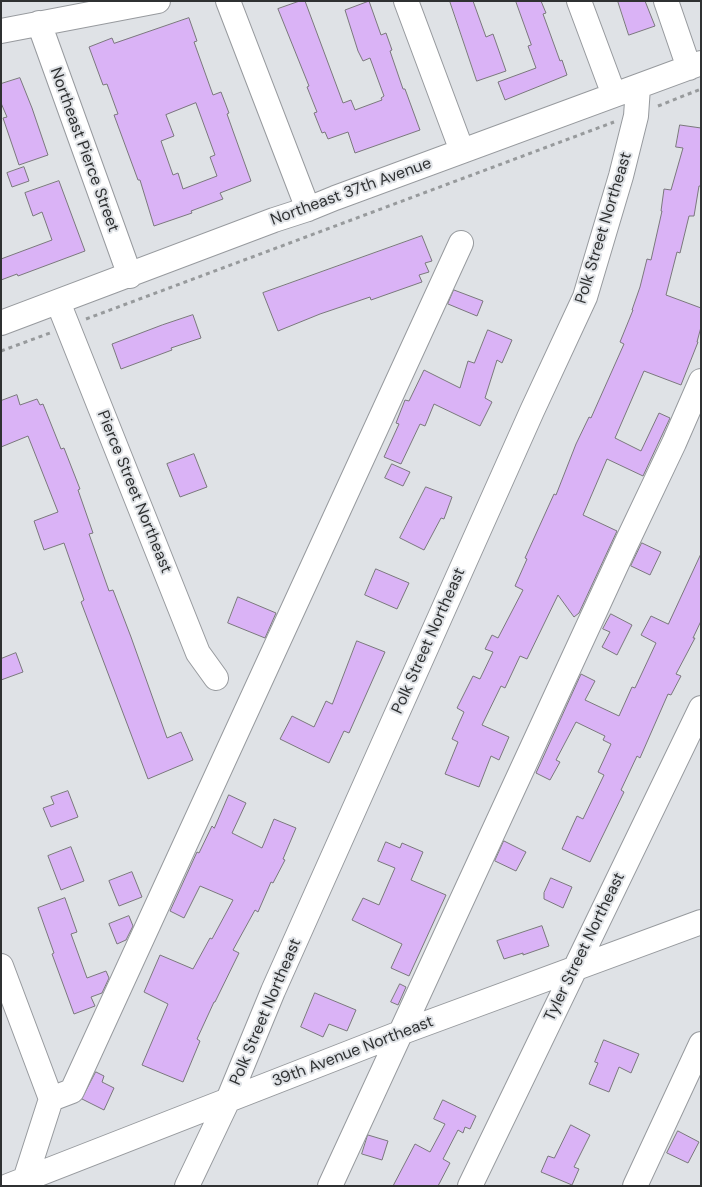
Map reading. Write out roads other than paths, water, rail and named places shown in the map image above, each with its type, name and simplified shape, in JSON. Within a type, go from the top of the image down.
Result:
[{"type":"street","points":[[1,31],[158,1]]},
{"type":"street","points":[[228,1],[308,209]]},
{"type":"street","points":[[406,1],[462,151]]},
{"type":"street","points":[[579,1],[614,96]]},
{"type":"street","points":[[666,1],[695,66]]},
{"type":"street","name":"Northeast Pierce Street","points":[[39,23],[130,276]]},
{"type":"street","name":"Northeast 37th Avenue","points":[[1,323],[130,276],[274,220],[695,66]]},
{"type":"street","name":"Polk Street Northeast","points":[[187,1186],[228,1100],[281,973],[528,420],[585,297],[622,176],[636,116],[638,87]]},
{"type":"street","points":[[51,1099],[72,1090],[461,243]]},
{"type":"street","name":"Pierce Street Northeast","points":[[58,302],[198,653],[216,678]]},
{"type":"street","points":[[330,1186],[701,381]]},
{"type":"street","name":"Tyler Street Northeast","points":[[470,1186],[701,708]]},
{"type":"street","name":"39th Avenue Northeast","points":[[19,1184],[400,1033],[701,922]]},
{"type":"street","points":[[1,966],[51,1099],[19,1184]]},
{"type":"street","points":[[635,1186],[701,1044]]}]
